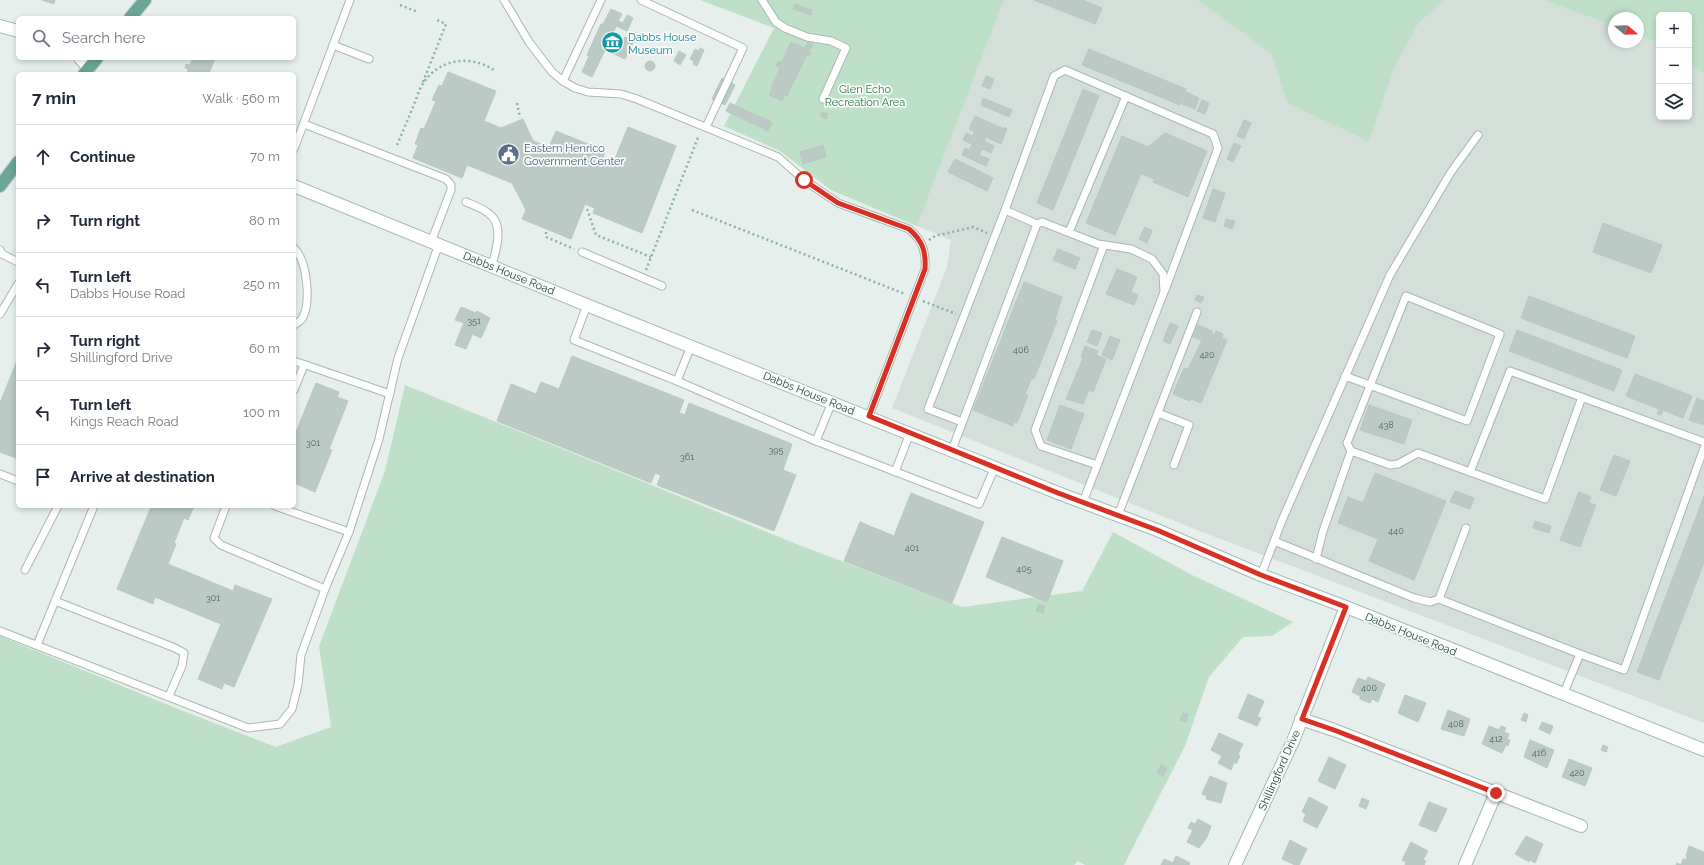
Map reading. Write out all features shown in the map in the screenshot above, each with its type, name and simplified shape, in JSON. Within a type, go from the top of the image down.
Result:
[{"type":"main road","points":[[132,16],[145,0]]},
{"type":"main road","points":[[0,186],[16,165]]},
{"type":"street","points":[[0,26],[16,30]]},
{"type":"street","points":[[82,60],[90,68]]},
{"type":"street","name":"Dabbs House Road","points":[[296,187],[587,305],[1157,530],[1261,575],[1346,607],[1563,695],[1704,750]]},
{"type":"street","name":"Shillingford Drive","points":[[1235,865],[1278,776],[1346,607]]},
{"type":"street","points":[[1302,719],[1581,826]]},
{"type":"street","points":[[1465,865],[1496,793]]},
{"type":"lane","points":[[296,144],[350,0]]},
{"type":"lane","points":[[506,0],[529,42],[552,72],[575,88],[588,92],[621,94],[637,99],[778,157],[804,180],[838,203],[909,229],[918,236],[926,255],[925,269],[869,416]]},
{"type":"lane","points":[[563,81],[602,0]]},
{"type":"lane","points":[[641,0],[743,48],[706,127]]},
{"type":"lane","points":[[762,0],[776,22],[786,28],[803,36],[831,41],[846,48],[823,99]]},
{"type":"lane","points":[[333,45],[369,59]]},
{"type":"lane","points":[[962,422],[928,409],[1005,210],[1054,76],[1065,70],[1214,134],[1218,148],[1083,502]]},
{"type":"lane","points":[[1069,232],[1126,96]]},
{"type":"lane","points":[[0,631],[248,728],[280,724],[292,709],[298,685],[301,655],[325,589],[349,532],[379,439],[398,358],[452,190],[451,185],[446,179],[304,124]]},
{"type":"lane","points":[[1261,575],[1283,518],[1390,275],[1451,172],[1478,135]]},
{"type":"lane","points":[[466,202],[490,214],[495,222],[498,242],[492,266]]},
{"type":"lane","points":[[1005,210],[1037,224],[1042,222],[1104,245],[1131,249],[1152,259],[1163,274],[1164,292]]},
{"type":"lane","points":[[952,450],[1037,224]]},
{"type":"lane","points":[[1097,465],[1041,446],[1035,430],[1104,245]]},
{"type":"lane","points":[[296,251],[301,259],[307,291],[306,307],[303,318],[296,323]]},
{"type":"lane","points":[[582,252],[662,286]]},
{"type":"lane","points":[[1,253],[16,261]]},
{"type":"lane","points":[[0,314],[16,287]]},
{"type":"lane","points":[[1346,376],[1370,384],[1466,421],[1500,334],[1406,296],[1370,384],[1347,443],[1351,451],[1390,465],[1398,464],[1418,453],[1545,499],[1582,397]]},
{"type":"lane","points":[[587,305],[574,340],[677,381],[816,441],[979,504],[995,467]]},
{"type":"lane","points":[[1118,515],[1197,312]]},
{"type":"lane","points":[[677,381],[691,346]]},
{"type":"lane","points":[[296,362],[390,394]]},
{"type":"lane","points":[[296,385],[304,365]]},
{"type":"lane","points":[[1470,472],[1510,371],[1704,442]]},
{"type":"lane","points":[[816,441],[832,402]]},
{"type":"lane","points":[[1158,413],[1189,425],[1174,465]]},
{"type":"lane","points":[[895,472],[910,433]]},
{"type":"lane","points":[[1274,541],[1414,598],[1430,602],[1439,599],[1624,670],[1704,448]]},
{"type":"lane","points":[[1316,559],[1323,531],[1351,451]]},
{"type":"lane","points":[[0,474],[16,480]]},
{"type":"lane","points":[[25,570],[57,508]]},
{"type":"lane","points":[[37,645],[93,508]]},
{"type":"lane","points":[[225,508],[214,538],[221,546],[325,589]]},
{"type":"lane","points":[[281,508],[349,532]]},
{"type":"lane","points":[[1439,599],[1466,528]]},
{"type":"lane","points":[[55,601],[175,648],[184,653],[182,666],[169,696]]},
{"type":"lane","points":[[1563,695],[1580,654]]},
{"type":"path","points":[[400,5],[418,12]]},
{"type":"path","points":[[397,145],[446,24],[434,19]]},
{"type":"path","points":[[422,85],[436,70],[450,63],[471,61],[483,63],[494,70]]},
{"type":"path","points":[[516,103],[520,118]]},
{"type":"path","points":[[646,270],[700,135]]},
{"type":"path","points":[[587,209],[596,235],[651,258]]},
{"type":"path","points":[[692,210],[964,317]]},
{"type":"path","points":[[922,244],[935,236],[973,227],[995,236]]},
{"type":"path","points":[[546,232],[546,237],[582,252]]},
{"type":"shaded area","points":[[1004,0],[1198,0],[1272,55],[1287,103],[1369,142],[1396,64],[1419,23],[1445,0],[1543,0],[1608,24],[1608,48],[1644,48],[1644,37],[1656,42],[1656,120],[1692,120],[1692,64],[1704,74],[1704,723],[1197,530],[892,408],[947,267],[951,240],[917,226]]},
{"type":"green space","name":"Glen Echo Recreation Area","points":[[700,0],[1004,0],[917,226],[831,190],[780,151],[724,126],[774,28]]},
{"type":"green space","points":[[1198,0],[1445,0],[1419,23],[1396,64],[1369,142],[1287,103],[1272,55]]},
{"type":"green space","points":[[1543,0],[1704,0],[1704,74],[1692,64],[1692,12],[1656,12],[1656,42],[1644,37],[1644,12],[1608,12],[1608,24]]},
{"type":"green space","points":[[405,385],[799,545],[962,607],[1082,591],[1113,532],[1190,574],[1293,622],[1272,636],[1243,637],[1209,677],[1185,746],[1124,865],[1085,865],[1078,861],[1074,865],[0,865],[0,636],[178,709],[276,747],[331,727],[319,646],[385,471]]},
{"type":"building","points":[[42,0],[55,0],[54,4]]},
{"type":"building","points":[[1034,0],[1083,0],[1102,8],[1095,24]]},
{"type":"building","points":[[795,4],[812,10],[811,15],[793,9]]},
{"type":"building","name":"Dabbs House Museum","points":[[611,9],[622,14],[618,21],[623,23],[627,15],[633,18],[627,31],[616,26],[612,36],[623,41],[625,37],[634,41],[625,59],[610,52],[612,48],[607,46],[592,77],[582,72],[589,56],[587,55],[601,24],[603,24]]},
{"type":"building","points":[[791,42],[809,50],[811,53],[810,56],[807,54],[787,96],[785,95],[782,101],[769,95],[780,68],[776,66],[778,61],[782,62]]},
{"type":"building","points":[[808,42],[813,44],[810,50],[805,47]]},
{"type":"building","points":[[700,48],[704,50],[697,66],[693,64],[694,61],[690,59],[695,49],[699,51]]},
{"type":"building","points":[[1089,49],[1186,89],[1180,105],[1082,65]]},
{"type":"building","points":[[679,51],[686,55],[680,65],[674,61]]},
{"type":"building","points":[[192,60],[215,60],[209,72],[187,72],[188,69],[185,68],[186,64],[190,65]]},
{"type":"building","points":[[648,61],[652,61],[654,62],[654,70],[648,71],[645,68],[645,64]]},
{"type":"building","name":"Eastern Henrico Government Center","points":[[448,72],[496,91],[484,121],[501,128],[523,119],[533,141],[549,147],[556,131],[605,151],[603,157],[614,161],[628,127],[676,146],[642,233],[593,213],[595,208],[585,204],[571,239],[522,219],[526,210],[512,183],[467,165],[462,178],[413,158],[418,145],[415,144],[421,128],[424,129],[436,101],[432,100],[439,85],[442,86]]},
{"type":"building","points":[[986,76],[994,79],[990,89],[982,86]]},
{"type":"building","points":[[722,78],[735,85],[725,105],[712,99]]},
{"type":"building","points":[[1083,89],[1099,96],[1053,210],[1037,203]]},
{"type":"building","points":[[1186,92],[1199,98],[1195,109],[1182,104]]},
{"type":"building","points":[[983,98],[1012,110],[1009,117],[981,105]]},
{"type":"building","points":[[1202,100],[1209,103],[1205,114],[1197,111]]},
{"type":"building","points":[[730,103],[772,122],[768,131],[726,111]]},
{"type":"building","points":[[822,112],[828,114],[826,119],[820,116]]},
{"type":"building","points":[[975,116],[1007,129],[1001,144],[969,129]]},
{"type":"building","points":[[1244,120],[1251,123],[1244,139],[1237,136]]},
{"type":"building","points":[[974,132],[986,137],[984,141],[994,146],[991,153],[982,149],[979,155],[989,159],[986,166],[962,155],[965,148],[969,150],[972,144],[963,140],[966,133],[973,136]]},
{"type":"building","points":[[1165,133],[1207,151],[1188,197],[1153,182],[1154,179],[1141,174],[1115,235],[1086,223],[1122,136],[1148,147]]},
{"type":"building","points":[[1234,143],[1241,146],[1233,162],[1227,159]]},
{"type":"building","points":[[823,145],[826,157],[803,164],[800,152]]},
{"type":"building","points":[[955,159],[993,178],[987,191],[948,172]]},
{"type":"building","points":[[1213,189],[1225,193],[1215,222],[1203,218]]},
{"type":"building","points":[[1226,219],[1235,221],[1232,229],[1224,226]]},
{"type":"building","points":[[1603,223],[1662,245],[1651,273],[1593,252]]},
{"type":"building","points":[[1145,227],[1152,231],[1147,243],[1139,239]]},
{"type":"building","points":[[1058,249],[1080,258],[1075,269],[1053,260]]},
{"type":"building","points":[[1117,269],[1137,277],[1131,292],[1138,295],[1134,305],[1106,294]]},
{"type":"building","points":[[1024,282],[1062,297],[1055,320],[1057,321],[1034,379],[1032,378],[1025,394],[1028,395],[1017,423],[1014,422],[1013,426],[973,410]]},
{"type":"building","points":[[1197,295],[1204,297],[1201,303],[1195,300]]},
{"type":"building","points":[[1529,296],[1635,336],[1627,358],[1521,318]]},
{"type":"building","points":[[461,307],[476,313],[477,311],[490,318],[481,338],[461,329],[464,323],[455,320]]},
{"type":"building","points":[[1170,323],[1178,326],[1170,344],[1163,341]]},
{"type":"building","points":[[1198,325],[1212,331],[1212,334],[1215,335],[1216,331],[1223,334],[1222,338],[1227,340],[1201,403],[1191,399],[1190,401],[1173,394],[1184,368],[1188,369],[1202,340],[1193,337]]},
{"type":"building","points":[[461,330],[472,335],[466,349],[455,345]]},
{"type":"building","points":[[1092,330],[1102,333],[1097,346],[1087,342]]},
{"type":"building","points":[[1517,330],[1622,370],[1614,391],[1509,351]]},
{"type":"building","points":[[1110,336],[1120,340],[1112,360],[1102,355]]},
{"type":"building","points":[[1085,346],[1098,351],[1096,355],[1106,359],[1093,392],[1089,390],[1083,404],[1066,399],[1083,358],[1081,357]]},
{"type":"building","points":[[572,356],[684,400],[679,413],[685,415],[689,403],[792,444],[783,470],[796,475],[774,531],[657,485],[661,475],[655,473],[651,483],[497,421],[511,384],[536,394],[541,382],[559,389]]},
{"type":"building","points":[[16,363],[16,458],[0,452],[0,403]]},
{"type":"building","points":[[1635,374],[1692,396],[1683,418],[1663,410],[1661,415],[1657,414],[1659,409],[1626,396]]},
{"type":"building","points":[[316,383],[339,392],[337,397],[348,401],[329,449],[332,450],[315,492],[296,484],[296,432]]},
{"type":"building","points":[[1697,398],[1704,401],[1704,425],[1689,420]]},
{"type":"building","points":[[1060,405],[1084,414],[1071,449],[1047,440]]},
{"type":"building","points":[[1369,405],[1412,420],[1404,444],[1360,430]]},
{"type":"building","points":[[1614,455],[1630,461],[1616,496],[1600,490]]},
{"type":"building","points":[[1375,473],[1446,501],[1414,580],[1369,561],[1378,539],[1338,523],[1348,497],[1363,503]]},
{"type":"building","points":[[1455,491],[1474,498],[1470,509],[1450,502]]},
{"type":"building","points":[[1579,492],[1586,495],[1584,501],[1596,505],[1580,547],[1560,540]]},
{"type":"building","points":[[911,493],[984,522],[952,603],[844,561],[860,522],[894,536]]},
{"type":"building","points":[[1587,495],[1591,497],[1589,502],[1585,501]]},
{"type":"building","points":[[1704,496],[1704,562],[1659,680],[1637,672]]},
{"type":"building","points":[[151,508],[193,508],[188,520],[184,518],[174,543],[176,544],[168,564],[233,591],[235,585],[272,599],[234,687],[224,683],[222,689],[198,679],[221,624],[155,597],[153,604],[117,589]]},
{"type":"building","points":[[1535,521],[1551,526],[1549,533],[1533,528]]},
{"type":"building","points":[[1002,537],[1063,561],[1047,602],[986,577]]},
{"type":"building","points":[[1038,605],[1045,606],[1043,613],[1036,611]]},
{"type":"building","points":[[1368,677],[1385,684],[1378,702],[1372,699],[1370,703],[1360,699],[1360,696],[1352,692],[1358,678],[1366,681]]},
{"type":"building","points":[[1248,694],[1264,701],[1257,717],[1261,718],[1257,726],[1238,718]]},
{"type":"building","points":[[1405,695],[1426,703],[1418,722],[1398,713]]},
{"type":"building","points":[[1448,710],[1470,719],[1464,736],[1441,729]]},
{"type":"building","points":[[1183,713],[1188,714],[1186,722],[1180,720]]},
{"type":"building","points":[[1524,713],[1528,715],[1526,722],[1521,720]]},
{"type":"building","points":[[1542,722],[1553,726],[1550,734],[1539,729]]},
{"type":"building","points":[[1489,726],[1499,730],[1501,726],[1506,728],[1504,732],[1509,734],[1507,739],[1510,740],[1508,746],[1506,745],[1502,753],[1482,744]]},
{"type":"building","points":[[1219,733],[1243,744],[1238,754],[1240,756],[1236,764],[1234,762],[1231,770],[1218,763],[1222,756],[1211,750]]},
{"type":"building","points":[[1530,740],[1554,750],[1547,768],[1524,757]]},
{"type":"building","points":[[1603,745],[1608,747],[1606,752],[1601,750]]},
{"type":"building","points":[[1329,757],[1346,765],[1335,789],[1318,781]]},
{"type":"building","points":[[1569,759],[1592,768],[1585,786],[1562,777]]},
{"type":"building","points":[[1161,765],[1167,768],[1163,776],[1157,773]]},
{"type":"building","points":[[1210,776],[1227,783],[1221,803],[1206,799],[1207,796],[1202,794]]},
{"type":"building","points":[[1309,797],[1328,807],[1317,828],[1303,821],[1306,814],[1302,812]]},
{"type":"building","points":[[1362,798],[1369,801],[1366,809],[1359,806]]},
{"type":"building","points":[[1429,802],[1447,809],[1436,832],[1419,825]]},
{"type":"building","points":[[1198,819],[1211,826],[1207,837],[1199,848],[1187,842],[1193,830],[1188,828],[1191,822],[1195,824]]},
{"type":"building","points":[[1526,836],[1543,844],[1535,863],[1530,860],[1529,862],[1515,854]]},
{"type":"building","points":[[1290,840],[1307,849],[1299,865],[1295,865],[1282,859]]},
{"type":"building","points":[[1411,842],[1428,851],[1423,860],[1426,861],[1424,865],[1405,865],[1406,862],[1402,860]]},
{"type":"building","points":[[1689,846],[1704,852],[1704,865],[1681,865],[1683,859],[1686,860]]},
{"type":"building","points":[[1176,856],[1190,863],[1189,865],[1161,865],[1164,859],[1173,863]]},
{"type":"place","name":"Dabbs House Museum","points":[[612,43]]},
{"type":"place","name":"Eastern Henrico Government Center","points":[[509,154]]},
{"type":"route","points":[[804,180],[838,203],[909,229],[918,236],[926,255],[925,269],[869,416],[1058,493],[1157,530],[1261,575],[1346,607],[1302,719],[1496,793]]}]
